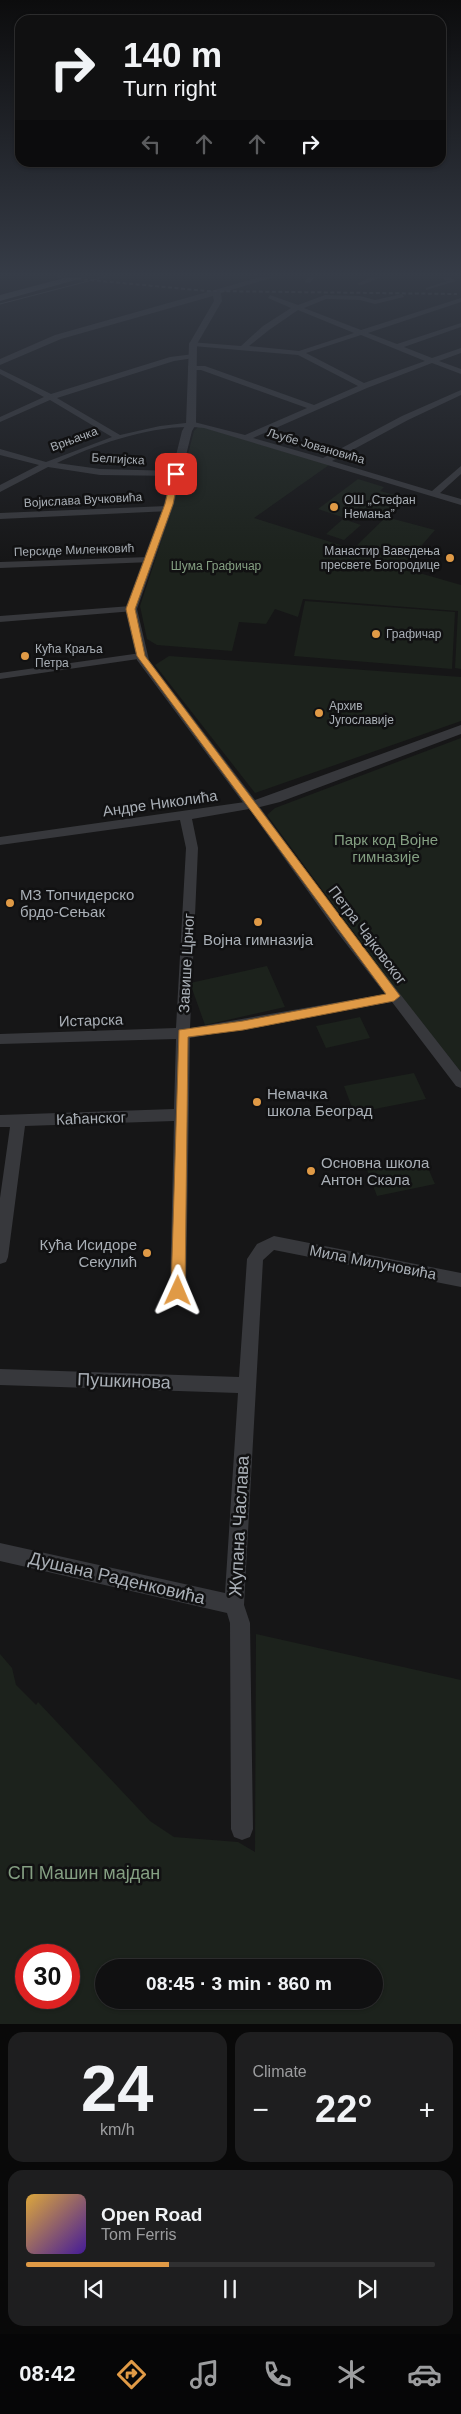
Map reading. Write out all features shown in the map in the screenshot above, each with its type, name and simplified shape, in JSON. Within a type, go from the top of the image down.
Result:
[{"type":"street","points":[[3,371],[118,437]]},
{"type":"street","points":[[0,420],[50,397],[133,371]]},
{"type":"street","points":[[191,371],[191,424],[167,509],[130,609],[141,656],[252,805]]},
{"type":"street","points":[[212,371],[315,408]]},
{"type":"street","points":[[336,371],[364,386]]},
{"type":"street","points":[[245,438],[364,386],[403,371]]},
{"type":"street","points":[[325,461],[404,418],[461,392]]},
{"type":"street","name":"Врњачка","points":[[0,489],[45,464],[118,437],[191,424]]},
{"type":"street","name":"Љубе Јовановића","points":[[191,424],[325,461],[461,502]]},
{"type":"street","name":"Белгијска","points":[[0,452],[45,464],[100,472],[176,474]]},
{"type":"street","points":[[434,494],[461,469]]},
{"type":"street","name":"Војислава Вучковића","points":[[0,516],[167,509]]},
{"type":"street","name":"Персиде Миленковић","points":[[0,565],[149,560]]},
{"type":"street","points":[[0,619],[130,609]]},
{"type":"street","points":[[0,676],[141,656]]},
{"type":"street","name":"Андре Николића","points":[[0,841],[252,805],[275,799],[461,729]]},
{"type":"street","name":"Петра Чајковског","points":[[252,805],[394,996],[461,1082]]},
{"type":"street","name":"Завише Црног","points":[[178,1291],[183,1033],[192,848],[191,835],[185,816]]},
{"type":"street","name":"Истарска","points":[[0,1039],[183,1033],[243,1026],[394,996]]},
{"type":"street","name":"Каћанског","points":[[0,1121],[182,1115]]},
{"type":"street","points":[[0,1256],[18,1120]]},
{"type":"street","name":"Жупана Часлава","points":[[242,1829],[240,1624],[234,1605],[255,1259],[258,1252],[265,1246],[274,1243],[284,1245]]},
{"type":"street","name":"Мила Милуновића","points":[[284,1245],[461,1280]]},
{"type":"street","name":"Пушкинова","points":[[0,1377],[248,1385]]},
{"type":"street","name":"Душана Раденковића","points":[[0,1552],[234,1605]]},
{"type":"green space","name":"Шума Графичар","points":[[199,426],[329,465],[254,518],[353,549],[386,517],[435,530],[402,568],[461,585],[461,669],[455,668],[458,611],[303,599],[298,617],[275,609],[266,624],[239,622],[232,651],[157,645],[147,639],[140,606],[181,481],[194,431]]},
{"type":"green space","points":[[358,479],[384,487],[380,491],[402,497],[377,520],[354,513],[367,501],[345,518],[318,509]]},
{"type":"green space","points":[[343,519],[361,525],[344,540],[326,534]]},
{"type":"green space","name":"Графичар","points":[[305,601],[455,612],[452,669],[294,656]]},
{"type":"green space","points":[[169,656],[461,677],[461,721],[255,793],[155,665]]},
{"type":"green space","name":"Парк код Војне гимназије","points":[[461,738],[461,1072],[394,987],[267,815],[275,808]]},
{"type":"green space","points":[[267,966],[285,1007],[205,1025],[190,983]]},
{"type":"green space","points":[[360,1017],[370,1038],[326,1048],[316,1026]]},
{"type":"green space","points":[[414,1073],[426,1099],[354,1113],[344,1086]]},
{"type":"green space","points":[[424,1159],[435,1184],[377,1196],[367,1170]]},
{"type":"green space","name":"СП Машин мајдан","points":[[256,1634],[461,1680],[461,2024],[0,2024],[0,1654],[12,1668],[16,1685],[36,1705],[38,1702],[150,1821],[174,1837],[238,1842],[255,1852]]},
{"type":"place","name":"ОШ „Стефан Немања”","points":[[334,507]]},
{"type":"place","name":"Манастир Ваведења пресвете Богородице","points":[[450,558]]},
{"type":"place","name":"Графичар","points":[[376,634]]},
{"type":"place","name":"Кућа Краља Петра","points":[[25,656]]},
{"type":"place","name":"Архив Југославије","points":[[319,713]]},
{"type":"place","name":"МЗ Топчидерско брдо-Сењак","points":[[10,903]]},
{"type":"place","name":"Војна гимназија","points":[[258,922]]},
{"type":"place","name":"Немачка школа Београд","points":[[257,1102]]},
{"type":"place","name":"Основна школа Антон Скала","points":[[311,1171]]},
{"type":"place","name":"Кућа Исидоре Секулић","points":[[147,1253]]},
{"type":"route","points":[[176,474],[169,504],[130,609],[141,656],[394,996],[243,1026],[196,1033],[183,1033],[178,1291]]}]
